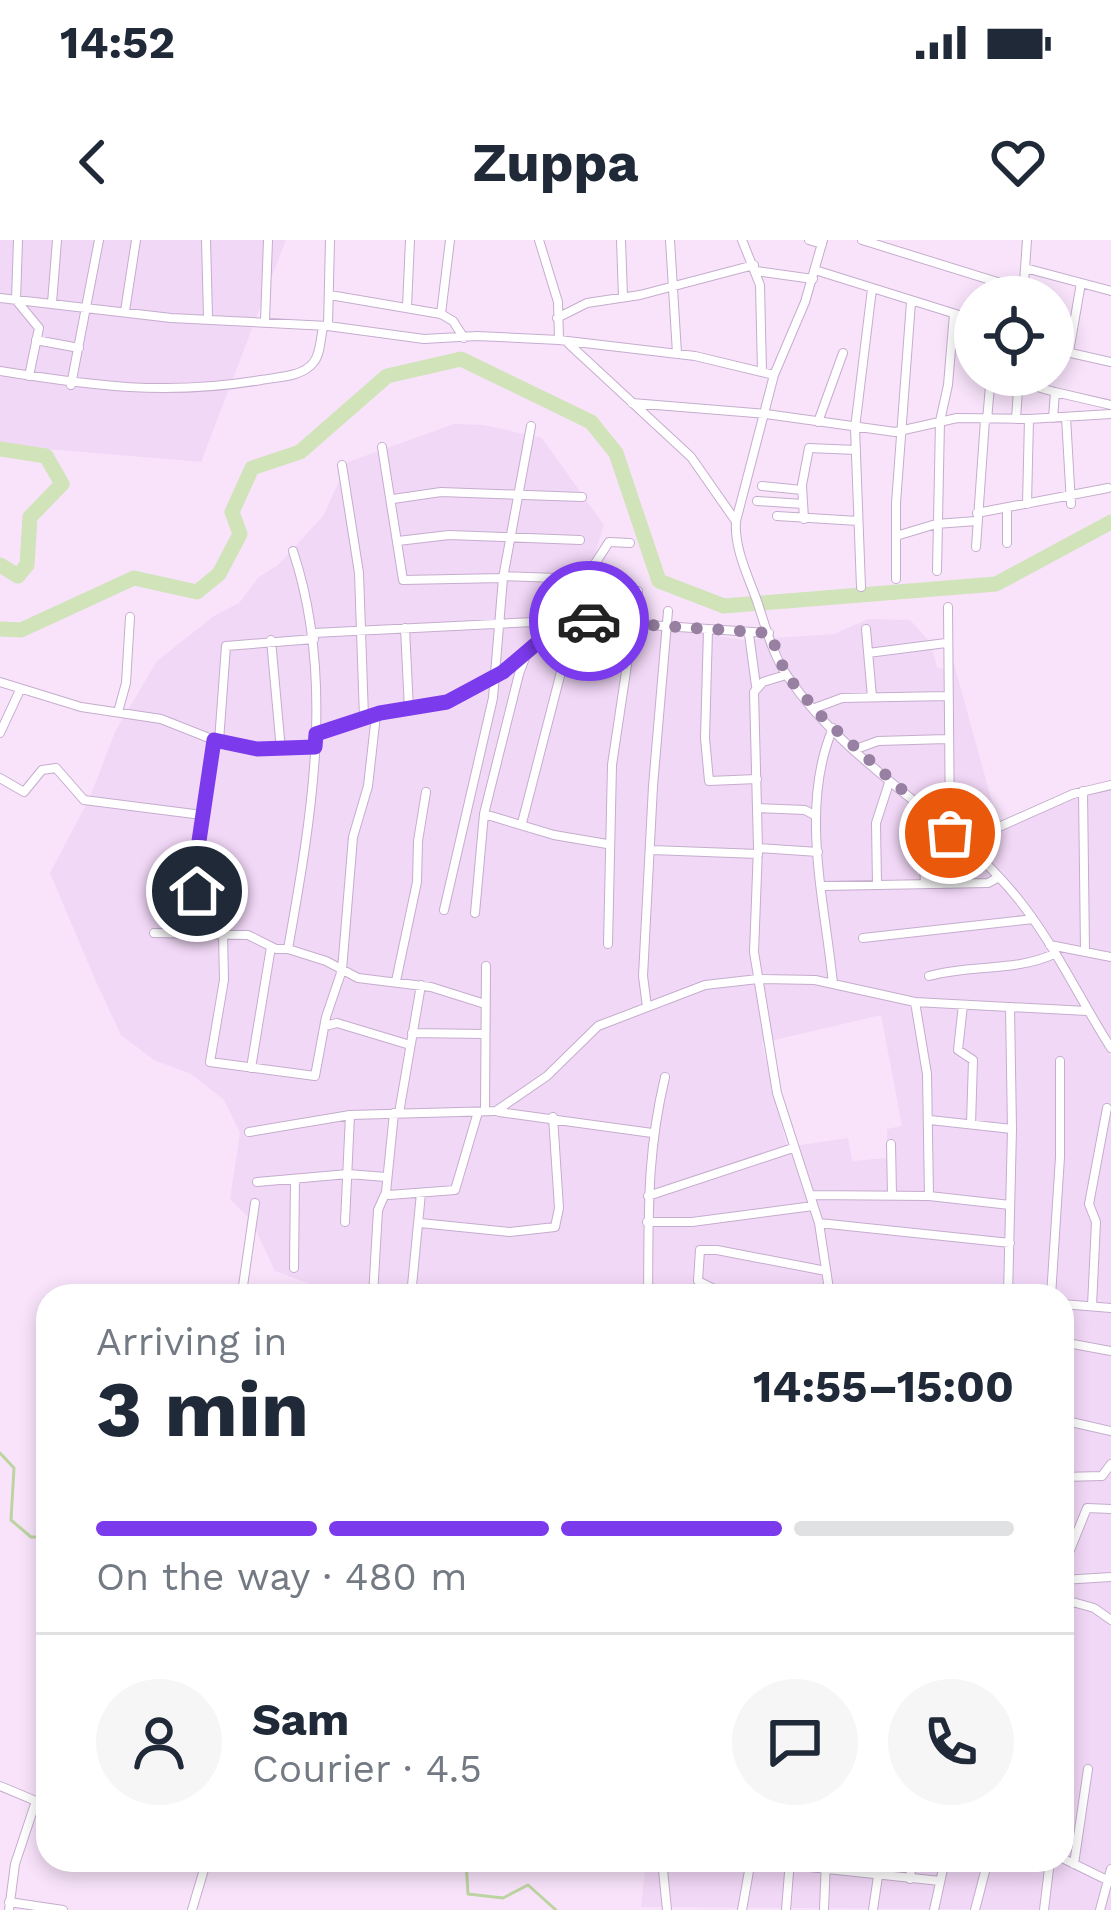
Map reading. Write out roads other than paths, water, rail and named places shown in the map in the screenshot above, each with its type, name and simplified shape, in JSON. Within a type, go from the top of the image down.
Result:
[{"type":"street","points":[[18,240],[16,300],[38,326],[29,376]]},
{"type":"street","points":[[52,303],[57,240]]},
{"type":"street","points":[[71,385],[99,240]]},
{"type":"street","points":[[125,311],[136,240]]},
{"type":"street","points":[[206,240],[208,317]]},
{"type":"street","points":[[265,321],[268,240]]},
{"type":"street","points":[[0,371],[71,385],[201,388],[294,374],[314,362],[326,327],[330,240]]},
{"type":"street","points":[[407,307],[410,240]]},
{"type":"street","points":[[441,314],[450,240]]},
{"type":"street","points":[[538,240],[558,302],[562,341],[691,457],[736,521]]},
{"type":"street","points":[[621,240],[623,297]]},
{"type":"street","points":[[672,240],[670,287],[677,353]]},
{"type":"street","points":[[742,240],[761,294],[762,372]]},
{"type":"street","points":[[809,240],[823,242],[774,375],[736,521],[735,535],[764,621],[786,675],[814,708],[999,878],[1033,920],[1111,1048]]},
{"type":"street","points":[[862,240],[971,276]]},
{"type":"street","points":[[1024,276],[1025,241]]},
{"type":"street","points":[[0,255],[16,254]]},
{"type":"street","points":[[557,318],[576,306],[755,268],[814,274],[954,314],[940,421],[937,571]]},
{"type":"street","points":[[1025,268],[1111,291]]},
{"type":"street","points":[[1074,327],[1081,282]]},
{"type":"street","points":[[862,587],[855,428],[872,289]]},
{"type":"street","points":[[329,295],[441,314],[464,338]]},
{"type":"street","points":[[0,298],[424,339],[562,341],[677,353],[774,375]]},
{"type":"street","points":[[896,579],[911,302]]},
{"type":"street","points":[[36,340],[79,348]]},
{"type":"street","points":[[818,422],[843,353]]},
{"type":"street","points":[[1074,353],[1111,362]]},
{"type":"street","points":[[976,547],[989,396]]},
{"type":"street","points":[[1016,419],[1018,396]]},
{"type":"street","points":[[1053,418],[1055,396]]},
{"type":"street","points":[[1074,396],[1111,404]]},
{"type":"street","points":[[632,403],[902,430],[940,421],[1111,414]]},
{"type":"street","points":[[1066,417],[1070,500]]},
{"type":"street","points":[[1027,504],[1029,419]]},
{"type":"street","points":[[444,910],[489,719],[503,577],[531,426]]},
{"type":"street","points":[[382,447],[393,499],[400,576],[409,582],[585,579]]},
{"type":"street","points":[[804,519],[802,490],[809,448],[856,450]]},
{"type":"street","points":[[342,465],[359,573],[364,718]]},
{"type":"street","points":[[762,486],[802,490]]},
{"type":"street","points":[[896,536],[1108,488]]},
{"type":"street","points":[[393,499],[442,492],[582,497]]},
{"type":"street","points":[[757,500],[803,504]]},
{"type":"street","points":[[1007,508],[1007,543]]},
{"type":"street","points":[[777,516],[858,520]]},
{"type":"street","points":[[398,541],[449,536],[580,540]]},
{"type":"street","points":[[522,824],[568,620],[585,579],[609,542],[630,543]]},
{"type":"street","points":[[288,949],[305,852],[316,734],[314,636],[293,551]]},
{"type":"street","points":[[608,944],[607,844],[617,712],[638,591]]},
{"type":"street","points":[[948,608],[950,833]]},
{"type":"street","points":[[647,1007],[643,976],[652,786],[668,611]]},
{"type":"street","points":[[118,712],[126,682],[130,617]]},
{"type":"street","points":[[193,934],[202,815],[217,741],[226,646],[363,630],[568,620],[770,633]]},
{"type":"street","points":[[316,734],[376,715],[447,702],[493,678],[568,620]]},
{"type":"street","points":[[404,628],[409,710]]},
{"type":"street","points":[[866,629],[872,697]]},
{"type":"street","points":[[708,630],[705,738],[709,781],[758,779]]},
{"type":"street","points":[[749,634],[756,686],[758,851],[752,922],[758,979],[777,1093],[819,1222],[828,1284]]},
{"type":"street","points":[[271,640],[280,750]]},
{"type":"street","points":[[868,653],[946,643]]},
{"type":"street","points":[[475,913],[484,814],[526,655]]},
{"type":"street","points":[[756,686],[786,675]]},
{"type":"street","points":[[0,682],[81,707],[161,719],[217,741],[280,750],[315,747]]},
{"type":"street","points":[[0,733],[20,690]]},
{"type":"street","points":[[814,708],[842,698],[947,696]]},
{"type":"street","points":[[223,934],[224,980],[211,1062],[315,1076],[342,970],[353,837],[368,786],[376,715]]},
{"type":"street","points":[[833,728],[820,769],[815,816],[833,984]]},
{"type":"street","points":[[856,749],[878,740],[947,740]]},
{"type":"street","points":[[0,778],[24,792],[42,770],[56,768],[84,800],[202,815]]},
{"type":"street","points":[[878,884],[876,823],[890,782]]},
{"type":"street","points":[[963,843],[1083,790],[1111,785]]},
{"type":"street","points":[[1083,790],[1084,951]]},
{"type":"street","points":[[396,981],[417,882],[426,792]]},
{"type":"street","points":[[758,808],[805,810],[815,816]]},
{"type":"street","points":[[484,814],[554,835],[607,844]]},
{"type":"street","points":[[925,884],[923,843],[934,821]]},
{"type":"street","points":[[651,850],[818,852]]},
{"type":"street","points":[[823,886],[988,883],[999,878]]},
{"type":"street","points":[[863,938],[1033,920]]},
{"type":"street","points":[[154,933],[248,935],[358,978],[421,985],[485,1004]]},
{"type":"street","points":[[1048,944],[1111,956]]},
{"type":"street","points":[[251,1067],[271,947]]},
{"type":"street","points":[[929,976],[973,967],[1026,965],[1054,954]]},
{"type":"street","points":[[386,1192],[455,1190],[486,1111],[486,966]]},
{"type":"street","points":[[486,1111],[547,1076],[598,1026],[705,985],[758,979],[833,984],[915,1002],[1088,1011]]},
{"type":"street","points":[[374,1284],[378,1210],[386,1192],[421,985]]},
{"type":"street","points":[[915,1002],[929,1120],[928,1196]]},
{"type":"street","points":[[963,1005],[958,1050],[973,1060],[971,1124]]},
{"type":"street","points":[[1008,1284],[1010,1007]]},
{"type":"street","points":[[326,1026],[338,1023],[410,1045]]},
{"type":"street","points":[[412,1033],[484,1034]]},
{"type":"street","points":[[1052,1284],[1060,1061]]},
{"type":"street","points":[[648,1284],[652,1132],[665,1077]]},
{"type":"street","points":[[1092,1306],[1096,1222],[1089,1204],[1107,1108]]},
{"type":"street","points":[[249,1132],[350,1115],[486,1111],[652,1132]]},
{"type":"street","points":[[345,1222],[350,1115]]},
{"type":"street","points":[[420,1223],[510,1232],[555,1227],[559,1208],[553,1117]]},
{"type":"street","points":[[929,1120],[1012,1129]]},
{"type":"street","points":[[890,1144],[892,1196]]},
{"type":"street","points":[[648,1196],[793,1148]]},
{"type":"street","points":[[257,1182],[348,1174],[386,1177]]},
{"type":"street","points":[[294,1268],[295,1179]]},
{"type":"street","points":[[412,1284],[421,1193]]},
{"type":"street","points":[[809,1195],[928,1196],[1010,1205]]},
{"type":"street","points":[[244,1284],[255,1203]]},
{"type":"street","points":[[647,1222],[739,1218],[813,1206]]},
{"type":"street","points":[[819,1222],[1010,1243]]},
{"type":"street","points":[[704,1284],[698,1281],[700,1250],[826,1271]]},
{"type":"street","points":[[1074,1305],[1111,1308]]},
{"type":"street","points":[[1074,1344],[1111,1351]]},
{"type":"street","points":[[1074,1422],[1111,1430]]},
{"type":"street","points":[[1074,1477],[1102,1476],[1111,1464]]},
{"type":"street","points":[[1074,1540],[1087,1508],[1111,1509]]},
{"type":"street","points":[[1074,1579],[1111,1577]]},
{"type":"street","points":[[1074,1602],[1111,1620]]},
{"type":"street","points":[[1088,1768],[1074,1864],[1110,1881]]},
{"type":"street","points":[[0,1786],[36,1802]]},
{"type":"street","points":[[36,1805],[15,1864],[9,1906],[63,1910]]},
{"type":"street","points":[[1100,1910],[1111,1868]]},
{"type":"street","points":[[192,1910],[203,1872]]},
{"type":"street","points":[[663,1872],[667,1910]]},
{"type":"street","points":[[742,1910],[749,1872]]},
{"type":"street","points":[[785,1910],[789,1872]]},
{"type":"street","points":[[824,1910],[826,1872]]},
{"type":"street","points":[[859,1872],[940,1881]]},
{"type":"street","points":[[910,1879],[911,1872]]},
{"type":"street","points":[[934,1910],[942,1872]]},
{"type":"street","points":[[975,1910],[985,1872]]},
{"type":"street","points":[[1044,1910],[1049,1872]]},
{"type":"street","points":[[873,1910],[878,1876]]},
{"type":"waterway","points":[[0,629],[21,630],[134,578],[197,592],[219,574],[240,534],[232,512],[252,468],[300,452],[387,376],[461,359],[591,422],[616,453],[659,581],[724,606],[996,584],[1111,522]]},
{"type":"waterway","points":[[0,449],[46,456],[62,484],[30,517],[27,565],[18,576],[0,565]]},
{"type":"waterway","points":[[0,1453],[14,1468],[11,1520],[36,1537]]},
{"type":"waterway","points":[[467,1872],[468,1894],[503,1898],[528,1885],[556,1910]]}]
